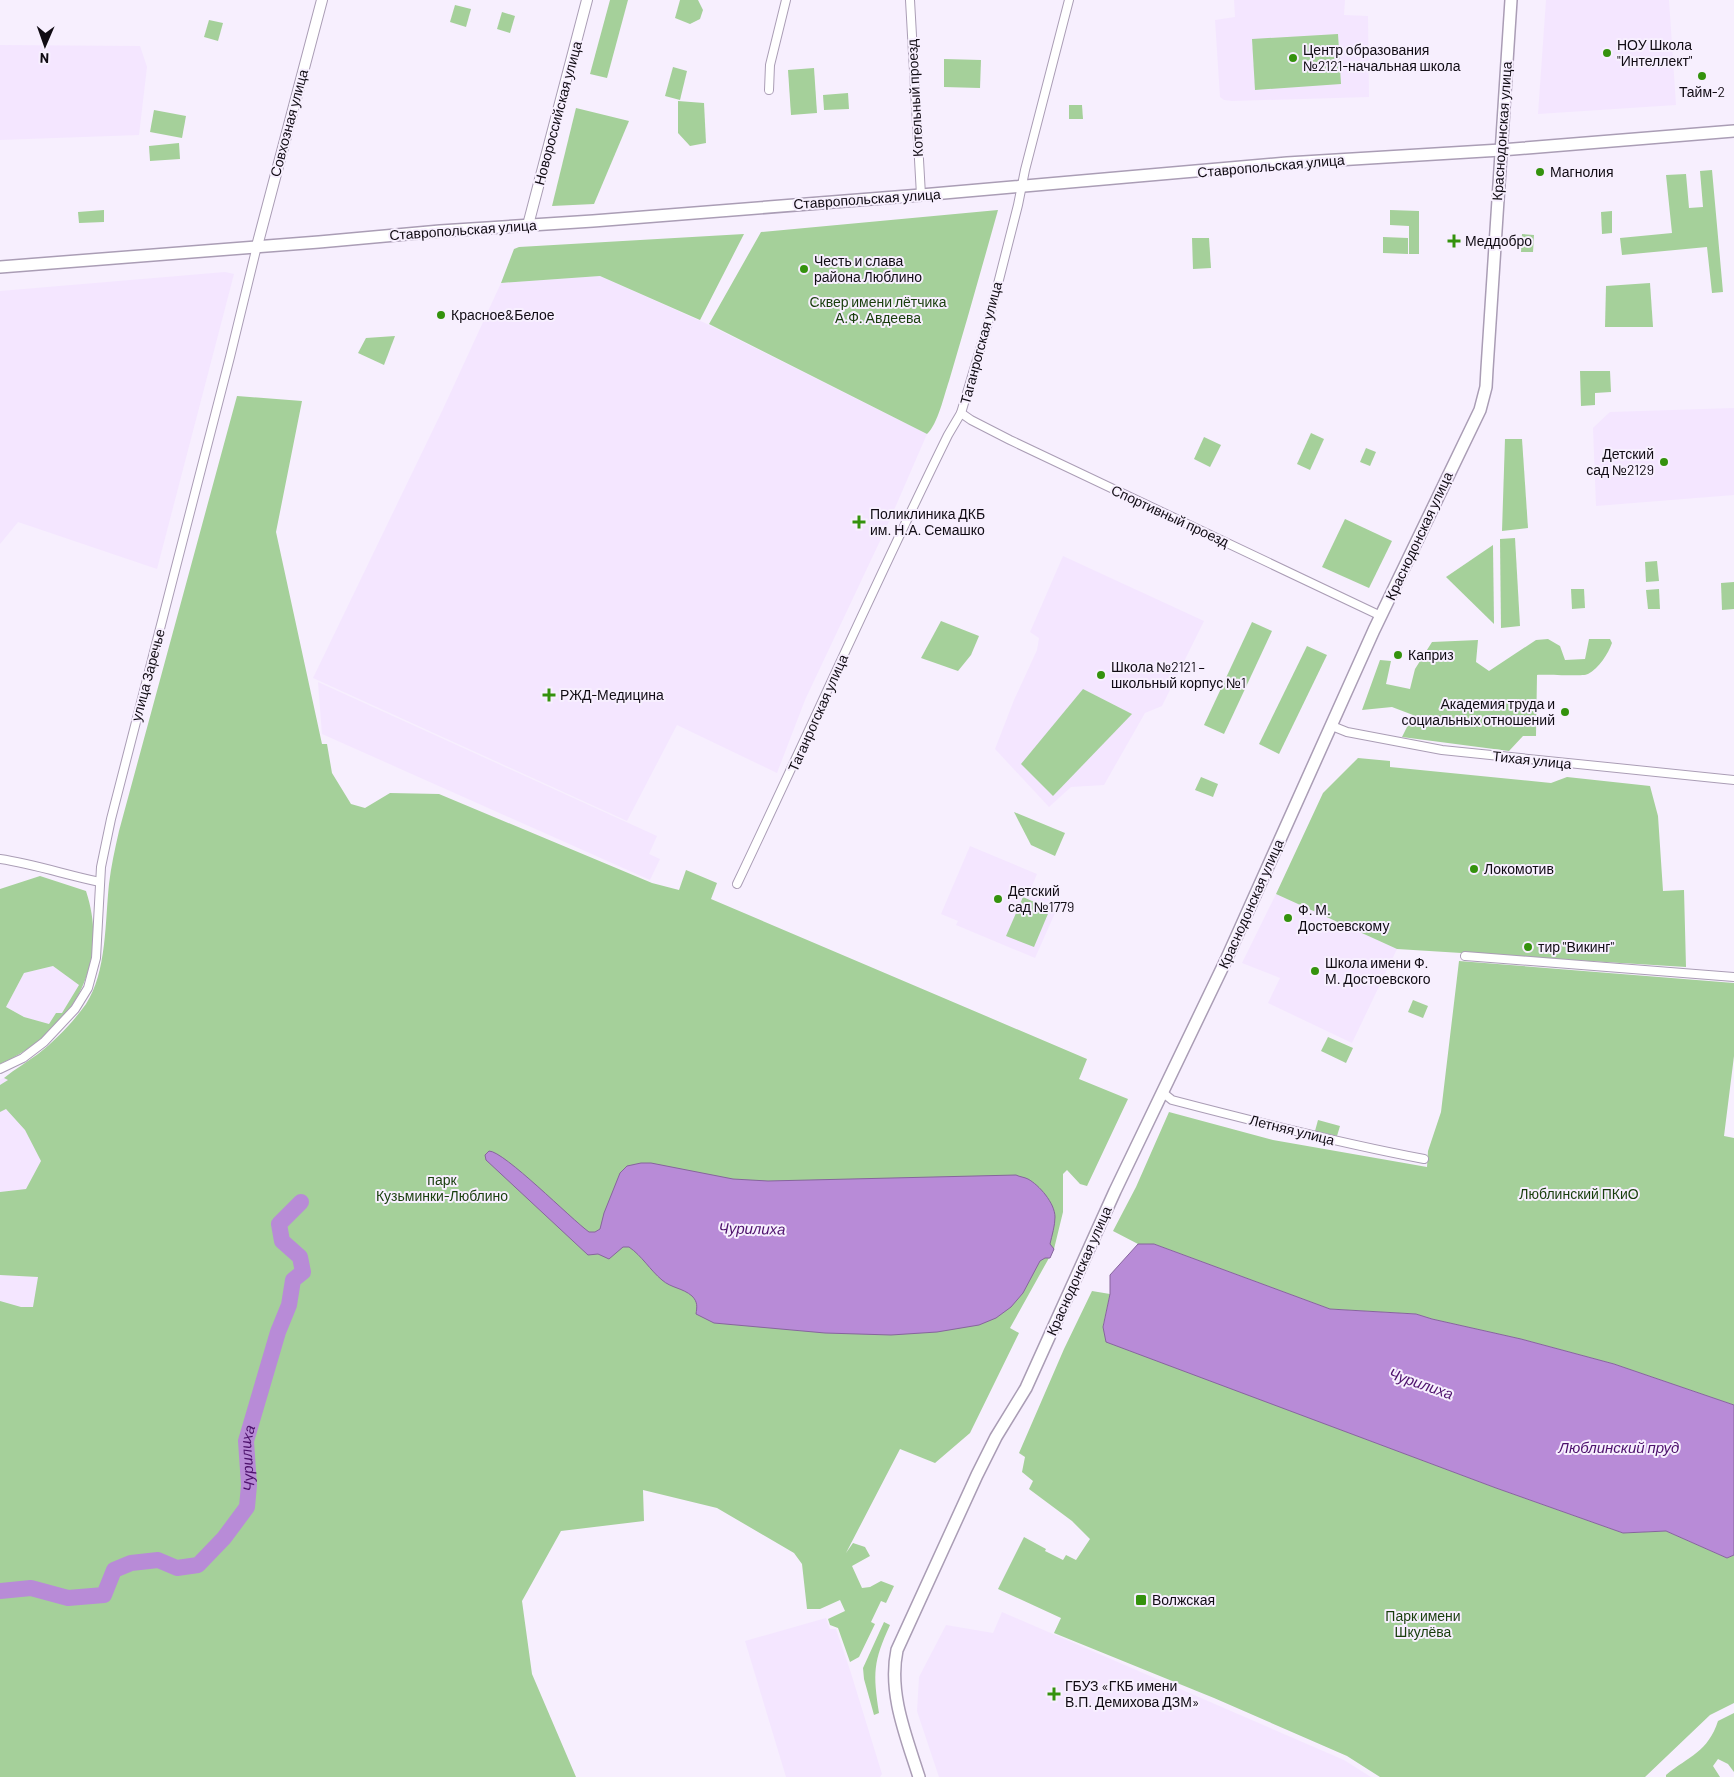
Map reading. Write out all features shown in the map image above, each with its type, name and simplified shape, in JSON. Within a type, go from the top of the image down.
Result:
[{"type":"main road","name":"Краснодонская улица","points":[[920,1777],[899,1714],[896,1698],[894,1672],[898,1650],[977,1475],[996,1437],[1026,1388],[1115,1191],[1226,960],[1381,616],[1484,399],[1511,0]]},
{"type":"main road","name":"Ставропольская улица","points":[[0,267],[440,231],[921,195],[1287,163],[1501,150],[1734,131]]},
{"type":"street","name":"Совхозная улица","points":[[257,246],[322,0]]},
{"type":"street","name":"Новороссийская улица","points":[[528,225],[587,0]]},
{"type":"street","points":[[769,90],[770,65],[786,0]]},
{"type":"street","name":"Котельный проезд","points":[[910,0],[921,195]]},
{"type":"street","name":"Таганрогская улица","points":[[738,884],[879,578],[948,435],[962,413],[988,323],[1069,0]]},
{"type":"street","name":"улица Заречье","points":[[0,1069],[23,1058],[44,1042],[66,1020],[85,995],[91,981],[96,958],[100,882],[104,852],[115,801],[232,350],[257,246]]},
{"type":"street","name":"Спортивный проезд","points":[[962,413],[971,420],[1018,444],[1381,616]]},
{"type":"street","name":"Тихая улица","points":[[1332,726],[1347,732],[1442,750],[1734,780]]},
{"type":"street","points":[[0,859],[100,882]]},
{"type":"street","points":[[1464,956],[1734,978]]},
{"type":"street","name":"Летняя улица","points":[[1162,1092],[1172,1100],[1250,1120],[1359,1147],[1424,1159]]},
{"type":"shaded area","name":"Центр образования №2121-начальная школа","points":[[1234,0],[1345,0],[1344,15],[1368,16],[1369,97],[1224,100],[1220,97],[1215,20],[1235,17]]},
{"type":"shaded area","name":"НОУ Школа \"Интеллект\"","points":[[1546,0],[1669,0],[1676,105],[1538,114]]},
{"type":"shaded area","points":[[0,45],[140,46],[147,67],[139,135],[0,140]]},
{"type":"shaded area","points":[[225,272],[234,274],[157,569],[18,522],[0,544],[0,291]]},
{"type":"shaded area","points":[[600,276],[705,323],[927,434],[888,524],[805,700],[777,773],[677,725],[627,821],[313,678],[443,409],[501,283]]},
{"type":"shaded area","name":"Детский сад №2129","points":[[1734,408],[1734,495],[1596,506],[1593,428],[1610,412]]},
{"type":"shaded area","name":"Школа №2121 – школьный корпус №1","points":[[1063,556],[1204,621],[1162,706],[1145,713],[1104,785],[1071,787],[1049,807],[995,749],[1014,700],[1037,650],[1039,638],[1030,632]]},
{"type":"shaded area","points":[[318,682],[657,836],[649,854],[660,859],[650,880],[322,734]]},
{"type":"shaded area","name":"Детский сад №1779","points":[[970,846],[1037,874],[1030,891],[1059,904],[1035,958],[956,925],[958,921],[941,914]]},
{"type":"shaded area","points":[[1276,894],[1397,949],[1352,1043],[1268,1003],[1280,978],[1242,963]]},
{"type":"shaded area","points":[[53,966],[80,985],[62,1013],[56,1014],[49,1025],[24,1017],[6,1007],[24,973]]},
{"type":"shaded area","points":[[4,1078],[34,1092],[84,1249],[0,1432],[0,1080]]},
{"type":"shaded area","name":"ГБУЗ «ГКБ имени В.П. Демихова ДЗМ»","points":[[1002,1612],[1344,1760],[1371,1777],[939,1777],[917,1711],[919,1677],[946,1625],[993,1633]]},
{"type":"shaded area","points":[[826,1618],[830,1629],[836,1629],[850,1670],[882,1774],[880,1777],[786,1777],[745,1641]]},
{"type":"green space","points":[[610,0],[628,0],[607,78],[590,74]]},
{"type":"green space","points":[[680,0],[698,0],[703,10],[700,19],[690,24],[675,18]]},
{"type":"green space","points":[[455,5],[471,9],[466,27],[450,22]]},
{"type":"green space","points":[[502,12],[515,16],[510,33],[497,29]]},
{"type":"green space","points":[[209,20],[223,23],[218,41],[204,37]]},
{"type":"green space","points":[[1338,34],[1341,84],[1255,90],[1252,39]]},
{"type":"green space","points":[[944,59],[981,60],[980,88],[944,87]]},
{"type":"green space","points":[[673,67],[687,71],[680,100],[665,96]]},
{"type":"green space","points":[[814,68],[817,113],[791,115],[788,70]]},
{"type":"green space","points":[[848,93],[849,109],[824,110],[823,95]]},
{"type":"green space","points":[[678,101],[704,103],[706,143],[690,146],[678,133]]},
{"type":"green space","points":[[1069,105],[1082,105],[1083,119],[1069,119]]},
{"type":"green space","points":[[576,108],[629,121],[594,204],[552,206]]},
{"type":"green space","points":[[154,110],[186,116],[182,138],[150,132]]},
{"type":"green space","points":[[179,143],[180,159],[150,161],[149,146]]},
{"type":"green space","points":[[1712,170],[1723,292],[1712,293],[1707,247],[1622,255],[1620,238],[1672,233],[1666,175],[1686,174],[1689,208],[1703,207],[1700,171]]},
{"type":"green space","points":[[104,210],[104,222],[79,223],[78,212]]},
{"type":"green space","name":"Сквер имени лётчика А.Ф. Авдеева","points":[[998,210],[943,401],[937,417],[927,434],[709,324],[761,232]]},
{"type":"green space","points":[[1390,210],[1419,211],[1419,254],[1409,254],[1409,226],[1390,225]]},
{"type":"green space","points":[[1612,211],[1612,233],[1602,234],[1601,212]]},
{"type":"green space","points":[[744,234],[700,320],[600,276],[501,283],[514,249],[519,247]]},
{"type":"green space","points":[[1522,234],[1534,235],[1533,252],[1521,252]]},
{"type":"green space","points":[[1383,237],[1408,238],[1408,254],[1383,253]]},
{"type":"green space","points":[[1192,238],[1209,238],[1211,268],[1193,269]]},
{"type":"green space","points":[[1650,283],[1653,327],[1605,327],[1606,286]]},
{"type":"green space","points":[[395,336],[384,365],[358,353],[366,338]]},
{"type":"green space","points":[[1580,371],[1610,371],[1611,392],[1595,393],[1595,405],[1581,406]]},
{"type":"green space","name":"парк Кузьминки-Люблино","points":[[237,396],[302,401],[276,532],[322,744],[327,744],[332,773],[351,804],[365,808],[390,793],[439,794],[652,883],[679,890],[686,870],[717,883],[711,899],[1087,1059],[1079,1079],[1128,1099],[1087,1186],[1080,1184],[1067,1170],[1063,1174],[1063,1212],[1054,1249],[1010,1328],[1019,1333],[970,1433],[935,1463],[900,1449],[846,1553],[853,1543],[865,1547],[870,1556],[852,1566],[862,1588],[870,1587],[881,1581],[894,1586],[886,1603],[881,1601],[871,1622],[875,1624],[859,1657],[850,1662],[838,1628],[830,1625],[828,1619],[845,1611],[840,1600],[820,1609],[807,1609],[802,1564],[794,1553],[717,1508],[643,1490],[644,1521],[561,1531],[522,1601],[532,1674],[576,1777],[0,1777],[0,1301],[21,1307],[33,1307],[38,1277],[0,1275],[0,1192],[26,1189],[41,1161],[25,1130],[6,1109],[0,1112],[0,1085],[8,1080],[4,1078],[45,1049],[70,1024],[86,1004],[98,977],[104,946],[110,877],[119,831]]},
{"type":"green space","points":[[1311,433],[1324,439],[1310,470],[1297,464]]},
{"type":"green space","points":[[1204,437],[1221,445],[1210,467],[1194,459]]},
{"type":"green space","points":[[1505,439],[1522,439],[1528,528],[1502,531]]},
{"type":"green space","points":[[1366,448],[1376,452],[1370,466],[1360,462]]},
{"type":"green space","points":[[1345,519],[1392,541],[1369,588],[1322,567]]},
{"type":"green space","points":[[1515,538],[1520,626],[1501,628],[1500,539]]},
{"type":"green space","points":[[1493,545],[1494,624],[1446,577]]},
{"type":"green space","points":[[1657,561],[1659,581],[1646,582],[1645,562]]},
{"type":"green space","points":[[1734,582],[1734,609],[1722,610],[1721,583]]},
{"type":"green space","points":[[1571,589],[1584,589],[1585,608],[1572,609]]},
{"type":"green space","points":[[1659,589],[1660,609],[1648,609],[1646,590]]},
{"type":"green space","points":[[941,621],[979,636],[971,655],[958,671],[921,658]]},
{"type":"green space","points":[[1252,622],[1272,631],[1224,734],[1204,725]]},
{"type":"green space","points":[[1548,639],[1560,646],[1565,660],[1585,659],[1589,639],[1610,639],[1612,643],[1603,660],[1588,674],[1537,675],[1536,736],[1523,736],[1509,751],[1402,737],[1413,715],[1392,707],[1362,710],[1380,660],[1391,661],[1386,684],[1410,689],[1415,669],[1432,642],[1478,640],[1476,662],[1489,671],[1536,640]]},
{"type":"green space","points":[[1307,646],[1327,655],[1279,754],[1259,744]]},
{"type":"green space","points":[[1083,689],[1132,714],[1053,796],[1021,764]]},
{"type":"green space","name":"Локомотив","points":[[1358,758],[1390,761],[1390,767],[1551,783],[1567,777],[1650,786],[1658,816],[1663,891],[1684,890],[1686,967],[1397,949],[1276,894],[1323,793]]},
{"type":"green space","points":[[1201,777],[1218,784],[1213,797],[1195,790]]},
{"type":"green space","points":[[1014,812],[1065,833],[1055,856],[1031,845]]},
{"type":"green space","points":[[40,876],[86,891],[92,919],[93,946],[88,971],[79,994],[65,1016],[46,1035],[25,1051],[0,1064],[0,889]],"holes":[[[53,966],[79,985],[62,1013],[56,1013],[49,1024],[24,1017],[6,1007],[24,973]]]},
{"type":"green space","points":[[1023,897],[1050,909],[1034,947],[1006,936]]},
{"type":"green space","name":"Люблинский ПКиО","points":[[1459,961],[1734,983],[1734,1056],[1724,1136],[1734,1138],[1734,1405],[1614,1364],[1416,1314],[1330,1309],[1154,1244],[1138,1244],[1113,1231],[1136,1187],[1169,1112],[1273,1140],[1427,1167],[1428,1151],[1441,1112]]},
{"type":"green space","points":[[1413,1000],[1428,1006],[1423,1018],[1408,1012]]},
{"type":"green space","points":[[1328,1037],[1353,1048],[1346,1063],[1321,1051]]},
{"type":"green space","points":[[1318,1120],[1340,1126],[1337,1136],[1315,1131]]},
{"type":"green space","name":"Парк имени Шкулёва","points":[[1092,1291],[1110,1294],[1103,1326],[1107,1342],[1496,1488],[1623,1533],[1666,1531],[1727,1558],[1734,1555],[1734,1703],[1710,1715],[1645,1777],[1380,1777],[1347,1756],[1214,1698],[1054,1633],[1061,1618],[998,1589],[1024,1537],[1063,1560],[1066,1555],[1076,1560],[1090,1539],[1072,1521],[1029,1489],[1033,1481],[1022,1472],[1025,1457],[1019,1453],[1064,1349]]},
{"type":"green space","points":[[884,1622],[890,1625],[877,1659],[875,1677],[879,1713],[874,1715],[864,1679],[863,1668]]},
{"type":"green space","points":[[1734,1713],[1734,1772],[1728,1764],[1718,1759],[1713,1766],[1720,1777],[1666,1777],[1666,1775],[1703,1747],[1709,1740],[1718,1721]]},
{"type":"water","points":[[489,1151],[497,1154],[522,1173],[589,1232],[595,1232],[600,1229],[604,1213],[620,1173],[627,1166],[641,1163],[651,1163],[733,1179],[768,1181],[1016,1175],[1028,1179],[1037,1186],[1046,1195],[1052,1206],[1055,1220],[1050,1244],[1054,1249],[1050,1258],[1040,1261],[1023,1293],[1011,1307],[996,1318],[979,1325],[937,1332],[891,1335],[825,1333],[714,1323],[696,1314],[696,1302],[692,1296],[662,1280],[629,1247],[623,1247],[609,1259],[598,1254],[588,1255],[486,1160],[485,1155]]},
{"type":"water","name":"Люблинский пруд","points":[[1138,1244],[1154,1244],[1330,1309],[1416,1314],[1614,1364],[1734,1405],[1734,1555],[1727,1558],[1666,1531],[1623,1533],[1496,1488],[1106,1342],[1103,1327],[1110,1294],[1110,1275]]},
{"type":"waterway","name":"Чурилиха","points":[[0,1591],[31,1588],[68,1598],[104,1595],[114,1570],[131,1563],[158,1560],[177,1568],[198,1565],[224,1538],[247,1507],[249,1485],[246,1441],[278,1332],[289,1305],[293,1280],[303,1272],[300,1257],[282,1241],[279,1224],[301,1202]]},
{"type":"place","name":"НОУ Школа \"Интеллект\"","points":[[1607,53]]},
{"type":"place","name":"Центр образования №2121-начальная школа","points":[[1293,58]]},
{"type":"place","name":"Тайм-2","points":[[1702,76]]},
{"type":"place","name":"Магнолия","points":[[1540,172]]},
{"type":"place","name":"Меддобро","points":[[1454,241]]},
{"type":"place","name":"Честь и слава района Люблино","points":[[804,269]]},
{"type":"place","name":"Красное&Белое","points":[[441,315]]},
{"type":"place","name":"Детский сад №2129","points":[[1664,462]]},
{"type":"place","name":"Поликлиника ДКБ им. Н.А. Семашко","points":[[859,522]]},
{"type":"place","name":"Каприз","points":[[1398,655]]},
{"type":"place","name":"Школа №2121 – школьный корпус №1","points":[[1101,675]]},
{"type":"place","name":"РЖД-Медицина","points":[[549,695]]},
{"type":"place","name":"Академия труда и социальных отношений","points":[[1565,712]]},
{"type":"place","name":"Локомотив","points":[[1474,869]]},
{"type":"place","name":"Детский сад №1779","points":[[998,899]]},
{"type":"place","name":"Ф. М. Достоевскому","points":[[1288,918]]},
{"type":"place","name":"тир \"Викинг\"","points":[[1528,947]]},
{"type":"place","name":"Школа имени Ф. М. Достоевского","points":[[1315,971]]},
{"type":"place","name":"Волжская","points":[[1141,1600]]},
{"type":"place","name":"ГБУЗ «ГКБ имени В.П. Демихова ДЗМ»","points":[[1054,1694]]}]
